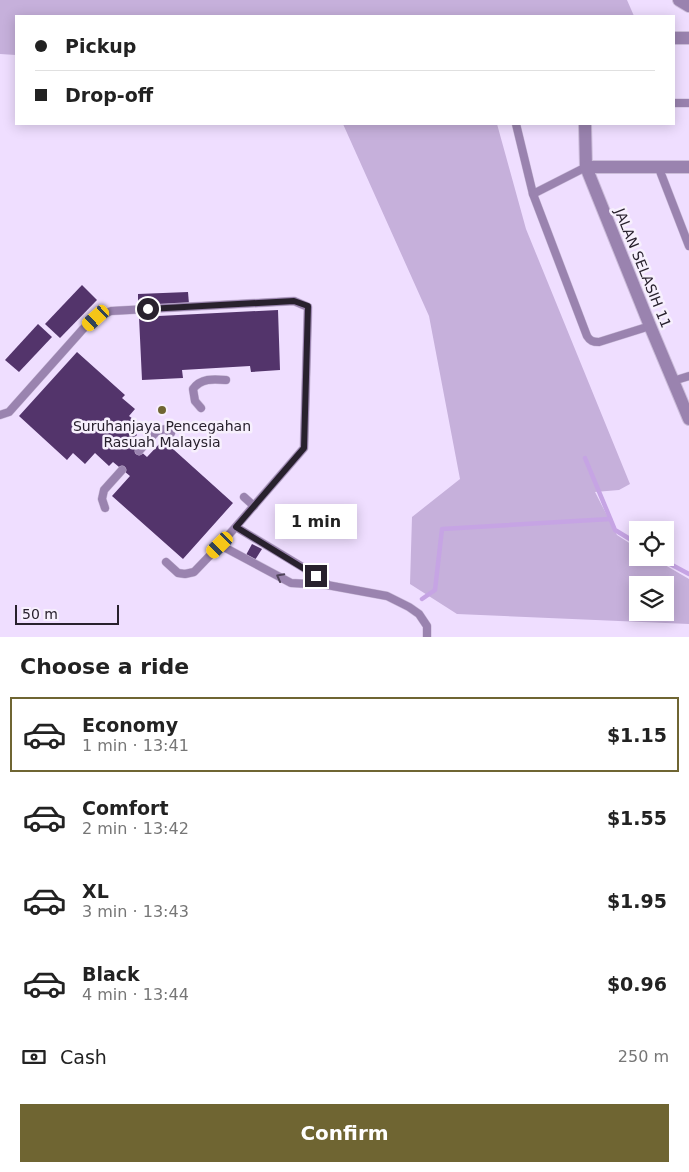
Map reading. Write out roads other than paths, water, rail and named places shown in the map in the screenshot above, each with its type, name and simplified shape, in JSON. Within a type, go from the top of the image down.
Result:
[{"type":"street","points":[[679,0],[689,6]]},
{"type":"street","points":[[675,38],[689,38]]},
{"type":"street","name":"JALAN SELASIH 11","points":[[585,125],[586,167],[689,419]]},
{"type":"street","points":[[586,167],[689,167]]},
{"type":"lane","points":[[675,103],[689,103]]},
{"type":"lane","points":[[516,125],[533,194],[583,327],[590,340],[600,342],[650,326]]},
{"type":"lane","points":[[658,166],[689,246]]},
{"type":"lane","points":[[533,194],[586,167]]},
{"type":"lane","points":[[0,415],[10,412],[83,329],[96,318],[111,311],[294,301],[308,306],[304,448],[236,527],[194,572],[178,573],[166,562]]},
{"type":"lane","points":[[673,382],[689,376]]},
{"type":"lane","points":[[201,408],[195,401],[192,389],[198,383],[214,379],[226,380]]},
{"type":"lane","points":[[139,451],[156,432],[165,429],[171,433]]},
{"type":"lane","points":[[105,508],[102,499],[104,490],[122,470]]},
{"type":"lane","points":[[244,497],[254,506]]},
{"type":"lane","points":[[236,527],[304,568],[327,585]]},
{"type":"lane","points":[[220,545],[291,583],[327,585],[387,596],[419,614],[427,626],[427,637]]},
{"type":"waterway","points":[[585,458],[615,530],[629,539]]},
{"type":"waterway","points":[[422,599],[435,590],[442,529],[610,519]]},
{"type":"waterway","points":[[674,566],[689,574]]},
{"type":"place","name":"Suruhanjaya Pencegahan Rasuah Malaysia","points":[[162,410]]}]
